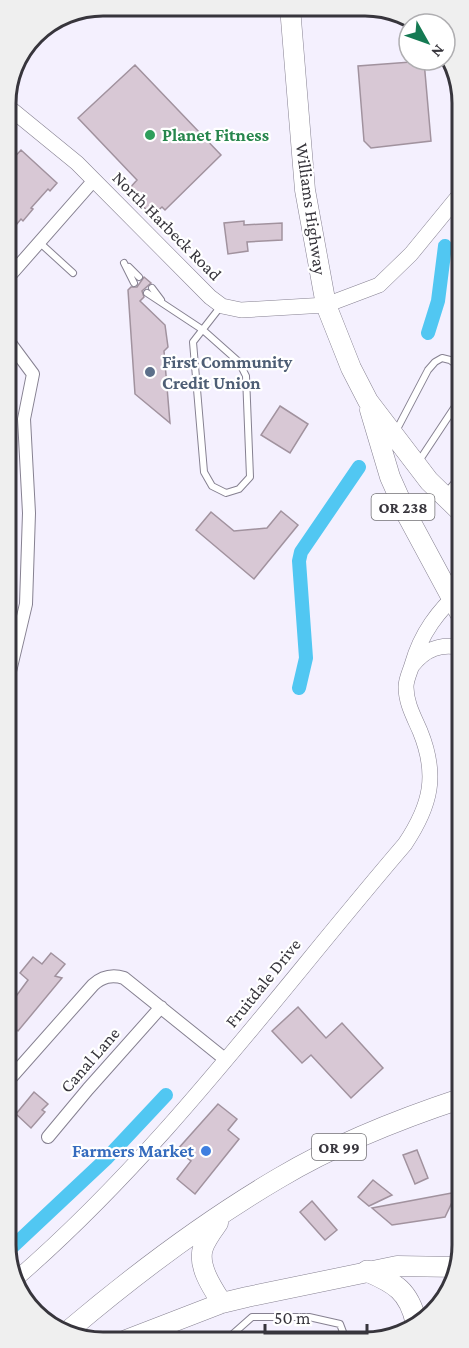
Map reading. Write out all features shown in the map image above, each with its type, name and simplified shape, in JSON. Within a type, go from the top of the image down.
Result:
[{"type":"highway","points":[[367,1271],[386,1279],[404,1293],[414,1316]]},
{"type":"main road","name":"Williams Highway","points":[[291,16],[304,190],[326,305],[351,368],[368,401],[417,465],[452,503]]},
{"type":"main road","name":"Williams Highway","points":[[368,401],[390,477],[407,515],[452,585]]},
{"type":"main road","name":"OR 99","points":[[74,1326],[112,1293],[224,1213],[279,1178],[332,1150],[411,1116],[452,1102]]},
{"type":"main road","points":[[222,1303],[211,1286],[202,1263],[202,1250],[224,1213]]},
{"type":"main road","points":[[147,1332],[222,1303],[367,1271],[397,1266],[450,1267]]},
{"type":"street","name":"North Harbeck Road","points":[[17,114],[94,180],[154,242],[222,306],[241,310],[326,305],[379,285],[411,254],[452,204]]},
{"type":"street","points":[[17,267],[94,180]]},
{"type":"street","points":[[17,352],[33,374],[24,419],[29,513],[26,604],[17,644]]},
{"type":"street","name":"Fruitdale Drive","points":[[22,1274],[77,1225],[142,1157],[226,1060],[405,844],[417,826],[427,803],[431,778],[429,759],[410,709],[406,688],[407,677],[421,638],[452,599]]},
{"type":"street","points":[[411,666],[432,648],[452,645]]},
{"type":"street","points":[[16,1072],[100,979],[109,976],[124,978],[226,1060]]},
{"type":"street","name":"Canal Lane","points":[[48,1137],[161,1007]]},
{"type":"lane","points":[[39,242],[73,273]]},
{"type":"lane","points":[[124,263],[137,280]]},
{"type":"lane","points":[[149,291],[202,330],[239,362],[246,376],[250,477],[244,485],[232,493],[226,493],[212,486],[204,472],[194,342],[202,330],[222,306]]},
{"type":"lane","points":[[394,436],[428,370],[442,358],[452,361]]},
{"type":"lane","points":[[417,465],[452,411]]},
{"type":"lane","points":[[444,495],[452,486]]},
{"type":"lane","points":[[247,1297],[252,1317]]},
{"type":"lane","points":[[235,1332],[252,1317],[309,1317],[340,1324],[343,1332]]},
{"type":"building","points":[[397,63],[397,72],[425,72],[431,141],[371,148],[364,141],[358,66]]},
{"type":"building","points":[[135,65],[221,155],[165,210],[162,207],[152,216],[128,190],[137,180],[78,118]]},
{"type":"building","points":[[21,150],[57,183],[50,191],[48,189],[31,208],[33,209],[23,221],[21,219],[17,224],[17,154]]},
{"type":"building","points":[[244,221],[244,225],[282,223],[282,240],[247,242],[248,251],[228,254],[224,223]]},
{"type":"building","name":"First Community Credit Union","points":[[144,277],[151,283],[142,291],[144,297],[140,301],[165,325],[168,347],[164,351],[170,423],[135,394],[128,290],[131,287],[137,287]]},
{"type":"building","points":[[280,406],[308,424],[290,453],[261,435]]},
{"type":"building","points":[[281,511],[298,525],[254,579],[196,530],[211,512],[234,531],[267,528]]},
{"type":"building","points":[[51,953],[65,964],[55,976],[62,978],[18,1031],[16,996],[28,980],[20,973],[33,957],[42,964]]},
{"type":"building","points":[[298,1007],[326,1038],[342,1023],[383,1068],[351,1098],[311,1055],[302,1063],[272,1031]]},
{"type":"building","points":[[34,1092],[48,1104],[42,1110],[45,1112],[31,1128],[16,1114]]},
{"type":"building","points":[[218,1104],[237,1119],[228,1130],[239,1139],[195,1194],[177,1179],[191,1161],[177,1150]]},
{"type":"building","points":[[417,1150],[428,1178],[415,1184],[403,1155]]},
{"type":"building","points":[[373,1180],[392,1195],[369,1206],[358,1197]]},
{"type":"building","points":[[452,1193],[452,1202],[445,1217],[392,1225],[372,1208]]},
{"type":"building","points":[[312,1201],[337,1230],[325,1240],[300,1212]]},
{"type":"waterway","points":[[428,333],[438,301],[445,246]]},
{"type":"waterway","points":[[299,688],[306,658],[299,561],[301,552],[359,467]]},
{"type":"waterway","points":[[16,1243],[106,1159],[166,1095]]},
{"type":"place","name":"Planet Fitness","points":[[150,135]]},
{"type":"place","name":"First Community Credit Union","points":[[150,372]]},
{"type":"place","name":"Farmers Market","points":[[206,1151]]}]
